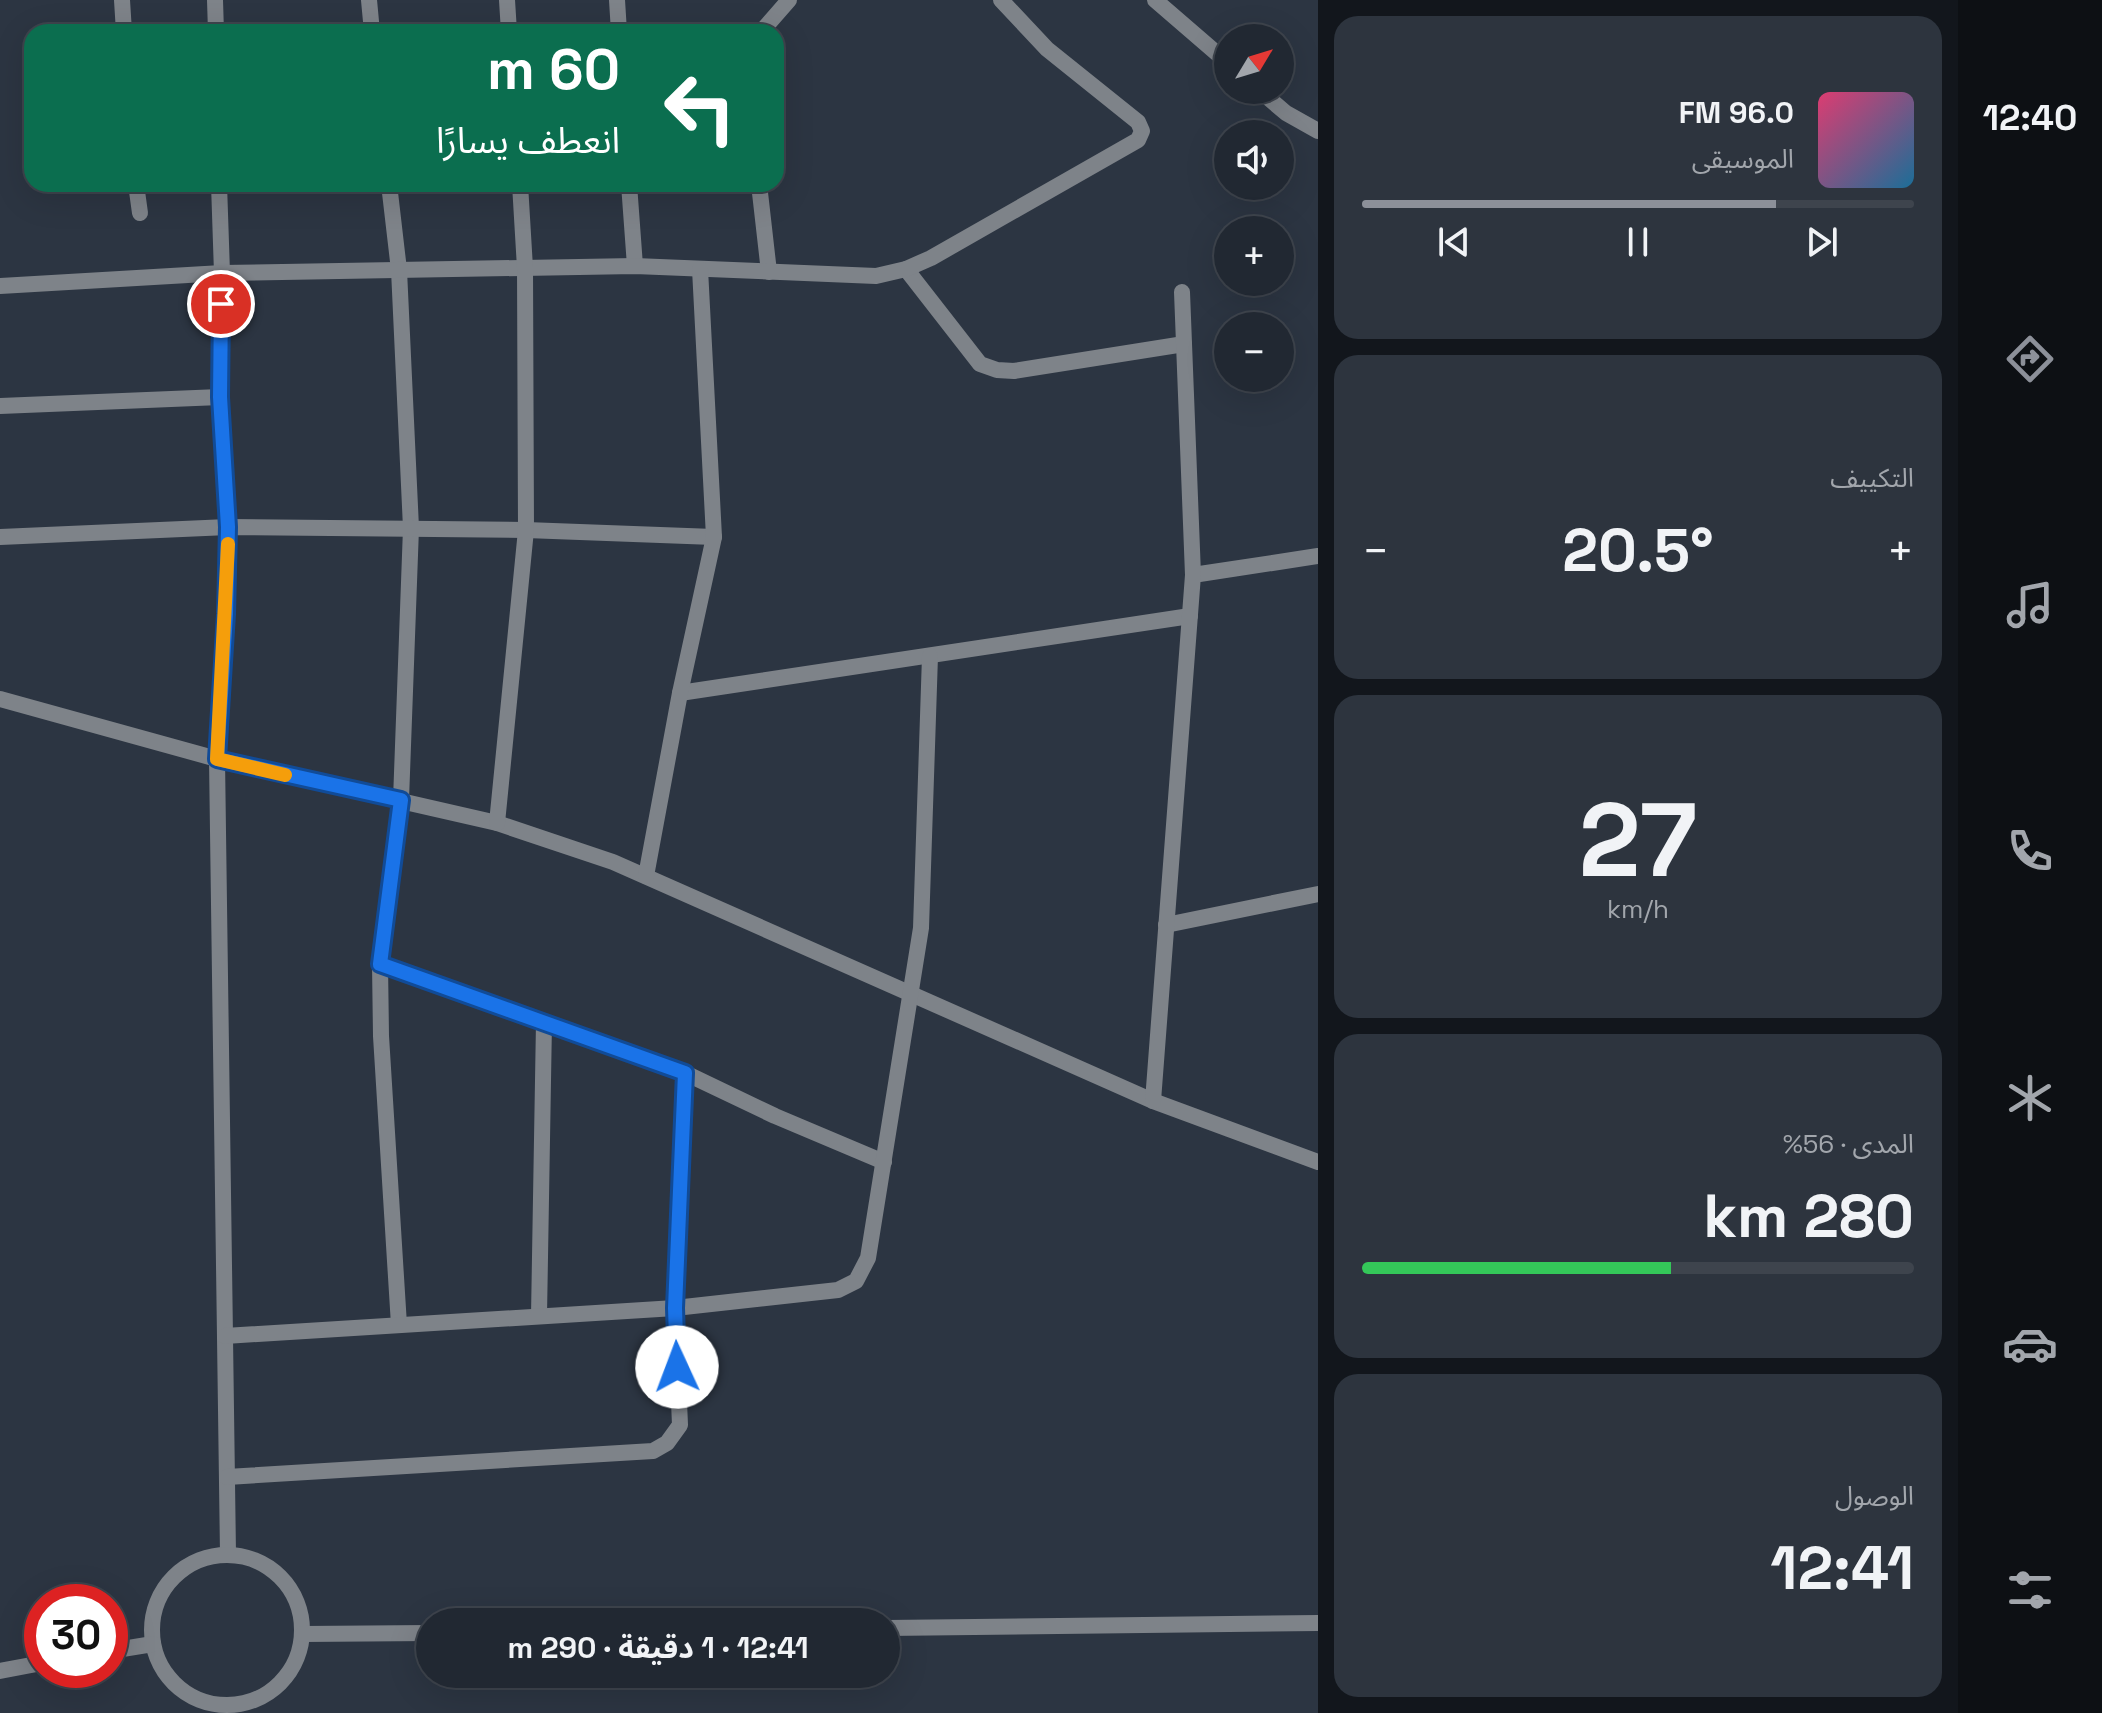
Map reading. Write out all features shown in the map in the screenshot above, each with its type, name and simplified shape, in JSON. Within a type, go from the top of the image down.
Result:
[{"type":"street","points":[[122,0],[124,24]]},
{"type":"street","points":[[215,0],[216,24]]},
{"type":"street","points":[[369,0],[371,24]]},
{"type":"street","points":[[507,0],[508,24]]},
{"type":"street","points":[[617,0],[618,24]]},
{"type":"street","points":[[768,24],[789,0]]},
{"type":"street","points":[[0,286],[222,273],[635,266],[876,276],[906,269],[931,258],[1138,140],[1142,131],[1138,122],[1047,49],[1001,0]]},
{"type":"street","points":[[1155,0],[1214,51]]},
{"type":"street","points":[[1275,104],[1318,131]]},
{"type":"street","points":[[137,192],[140,213]]},
{"type":"street","points":[[219,192],[222,273],[220,397],[228,527],[217,759],[228,1554]]},
{"type":"street","points":[[390,192],[399,270],[411,528],[401,800],[380,964],[381,1036],[399,1325]]},
{"type":"street","points":[[497,823],[526,530],[525,268],[520,192]]},
{"type":"street","points":[[630,192],[635,266]]},
{"type":"street","points":[[760,192],[769,272]]},
{"type":"street","points":[[646,876],[680,693],[714,537],[700,269]]},
{"type":"street","points":[[906,269],[980,364],[997,370],[1014,371],[1184,344]]},
{"type":"street","points":[[1153,1101],[1193,575],[1182,292]]},
{"type":"street","points":[[0,406],[220,397]]},
{"type":"street","points":[[0,537],[228,527],[526,530],[714,537]]},
{"type":"street","points":[[1193,575],[1318,556]]},
{"type":"street","points":[[680,693],[1190,616]]},
{"type":"street","points":[[225,1336],[675,1308],[838,1290],[856,1281],[868,1258],[921,928],[930,656]]},
{"type":"street","points":[[0,699],[217,759],[497,823],[613,862],[1153,1101],[1318,1162]]},
{"type":"street","points":[[1166,925],[1318,894]]},
{"type":"street","points":[[380,964],[685,1073],[775,1116],[884,1162]]},
{"type":"street","points":[[539,1316],[544,1022]]},
{"type":"street","points":[[227,1477],[653,1451],[667,1443],[680,1425],[675,1308],[685,1073]]},
{"type":"street","points":[[228,1554],[252,1559],[274,1570],[290,1588],[301,1610],[303,1634],[298,1659],[285,1681],[266,1697],[216,1709],[193,1699],[174,1685],[160,1666],[153,1644],[152,1621],[158,1600],[169,1581],[186,1566],[206,1557],[228,1554]]},
{"type":"street","points":[[900,1628],[1318,1623]]},
{"type":"street","points":[[303,1634],[416,1633]]},
{"type":"street","points":[[128,1648],[153,1644]]},
{"type":"street","points":[[0,1671],[24,1666]]},
{"type":"slow traffic","points":[[228,544],[217,759],[285,775]]},
{"type":"route","points":[[221,304],[220,397],[228,527],[217,759],[401,800],[380,964],[685,1073],[675,1308],[677,1367]]}]
